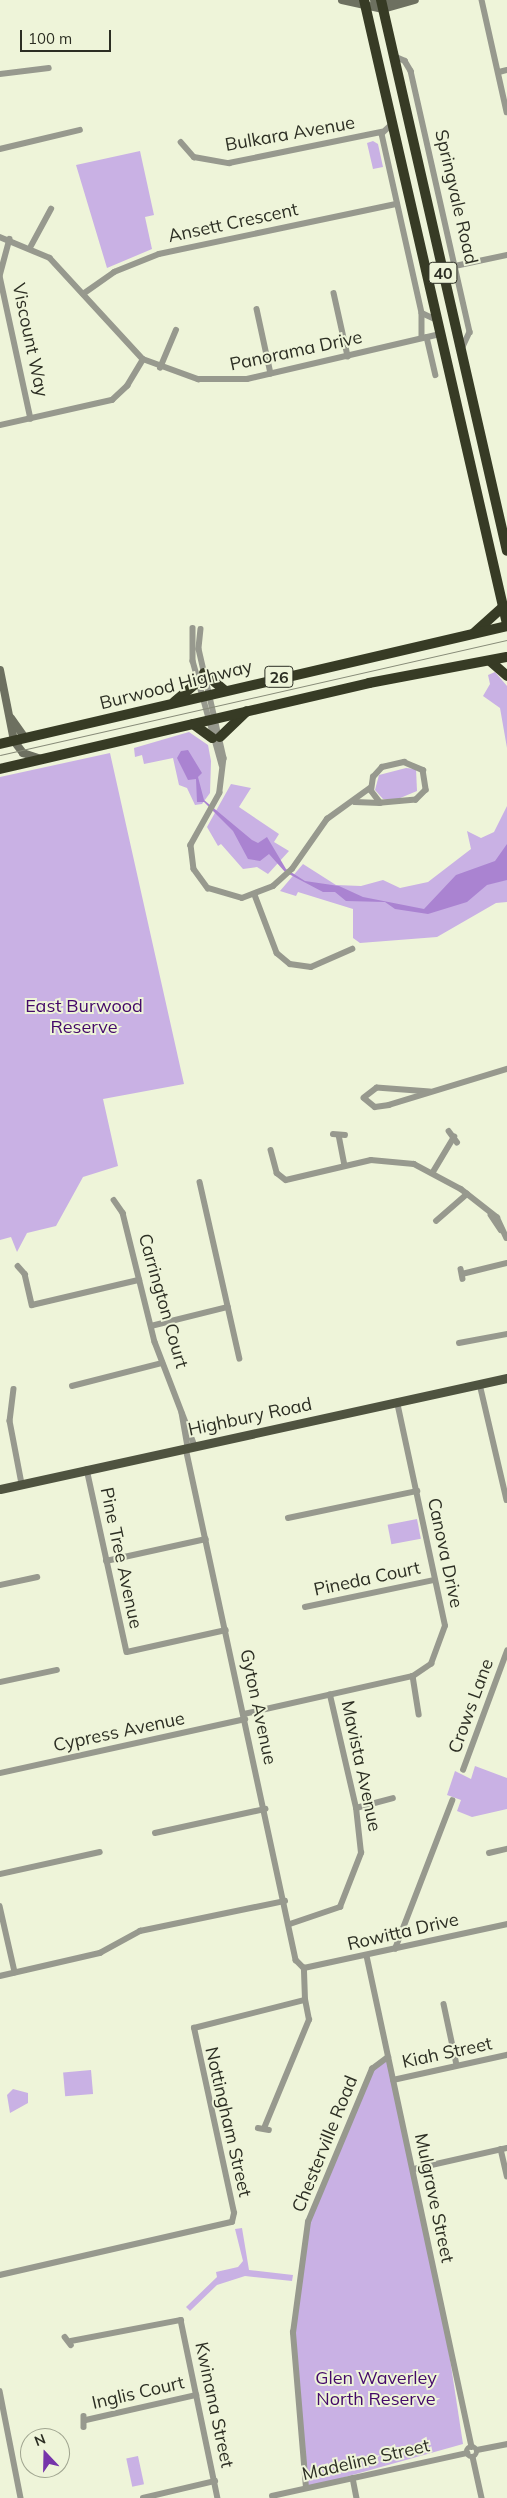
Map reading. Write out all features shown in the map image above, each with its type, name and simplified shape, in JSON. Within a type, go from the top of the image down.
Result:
[{"type":"highway","name":"40","points":[[368,2],[392,124],[507,625]]},
{"type":"highway","name":"Springvale Road","points":[[382,3],[507,551]]},
{"type":"highway","points":[[474,633],[503,607]]},
{"type":"highway","name":"Burwood Highway","points":[[0,744],[507,625]]},
{"type":"highway","name":"26","points":[[0,768],[193,724],[250,709],[507,657]]},
{"type":"highway","points":[[490,661],[507,676]]},
{"type":"highway","points":[[171,705],[201,677],[224,690]]},
{"type":"highway","points":[[193,724],[216,737],[250,709]]},
{"type":"main road","points":[[342,0],[382,3],[408,0]]},
{"type":"main road","points":[[382,3],[396,0]]},
{"type":"main road","points":[[0,670],[14,741],[23,753],[42,759]]},
{"type":"main road","points":[[10,714],[25,738]]},
{"type":"main road","name":"Highbury Road","points":[[0,1488],[507,1378]]},
{"type":"street","points":[[482,0],[507,112]]},
{"type":"street","name":"Springvale Road","points":[[394,56],[405,61],[411,71],[470,332],[461,351]]},
{"type":"street","points":[[0,74],[49,68]]},
{"type":"street","points":[[498,72],[507,70]]},
{"type":"street","points":[[392,124],[382,132],[422,313],[425,338],[436,375]]},
{"type":"street","points":[[0,149],[80,130]]},
{"type":"street","name":"Bulkara Avenue","points":[[181,142],[194,157],[229,163],[382,132]]},
{"type":"street","name":"Ansett Crescent","points":[[83,294],[114,272],[159,254],[397,204]]},
{"type":"street","points":[[31,246],[51,209]]},
{"type":"street","name":"Panorama Drive","points":[[0,236],[31,246],[50,258],[143,359],[160,368],[222,382],[271,374],[440,334]]},
{"type":"street","name":"Viscount Way","points":[[10,239],[0,276],[31,419]]},
{"type":"street","points":[[455,266],[507,255]]},
{"type":"street","points":[[334,293],[348,356]]},
{"type":"street","points":[[257,309],[271,374]]},
{"type":"street","points":[[422,313],[437,320]]},
{"type":"street","points":[[160,368],[176,330]]},
{"type":"street","points":[[0,425],[112,400],[128,386],[143,359]]},
{"type":"street","points":[[193,628],[191,650],[201,677],[222,765],[222,787],[214,804],[201,821],[190,848],[200,879],[226,897],[255,895],[281,881],[296,865],[327,819],[355,802],[370,788],[376,773],[389,765],[410,762],[425,773],[427,787],[419,799],[393,805],[355,802]]},
{"type":"street","points":[[201,630],[201,677],[206,696]]},
{"type":"street","points":[[370,788],[380,803]]},
{"type":"street","points":[[255,895],[277,953],[290,964],[311,967],[352,949]]},
{"type":"street","points":[[430,1092],[377,1088],[364,1098],[368,1104],[382,1106],[430,1092],[507,1069]]},
{"type":"street","points":[[433,1172],[456,1139],[449,1131]]},
{"type":"street","points":[[339,1135],[345,1165]]},
{"type":"street","points":[[271,1150],[280,1178],[345,1165],[389,1159],[433,1172],[467,1194],[491,1215],[507,1238]]},
{"type":"street","points":[[200,1182],[240,1359]]},
{"type":"street","points":[[436,1221],[467,1194]]},
{"type":"street","name":"Carrington Court","points":[[114,1200],[123,1213],[150,1326],[162,1363],[182,1411],[190,1447]]},
{"type":"street","points":[[462,1274],[507,1263]]},
{"type":"street","points":[[18,1266],[25,1274],[32,1306],[139,1280]]},
{"type":"street","points":[[150,1326],[228,1307]]},
{"type":"street","points":[[459,1343],[507,1334]]},
{"type":"street","points":[[72,1386],[162,1363]]},
{"type":"street","points":[[480,1384],[504,1475],[507,1500]]},
{"type":"street","points":[[14,1389],[10,1421],[22,1484]]},
{"type":"street","name":"Canova Drive","points":[[245,1716],[413,1676],[429,1669],[445,1626],[397,1402]]},
{"type":"street","name":"Gyton Avenue","points":[[190,1447],[206,1540],[290,1924],[296,1960],[304,1968]]},
{"type":"street","name":"Pine Tree Avenue","points":[[87,1469],[127,1652],[226,1630]]},
{"type":"street","points":[[288,1518],[416,1491]]},
{"type":"street","points":[[106,1561],[206,1540]]},
{"type":"street","points":[[0,1584],[37,1577]]},
{"type":"street","name":"Pineda Court","points":[[305,1607],[434,1580]]},
{"type":"street","name":"Crows Lane","points":[[463,1770],[507,1651]]},
{"type":"street","points":[[0,1682],[57,1670]]},
{"type":"street","points":[[413,1676],[420,1715]]},
{"type":"street","name":"Mavista Avenue","points":[[290,1924],[340,1907],[360,1854],[356,1808],[330,1695]]},
{"type":"street","name":"Cypress Avenue","points":[[0,1773],[245,1716]]},
{"type":"street","points":[[356,1808],[393,1798]]},
{"type":"street","points":[[395,1948],[452,1801]]},
{"type":"street","points":[[155,1833],[265,1809]]},
{"type":"street","points":[[489,1853],[507,1849]]},
{"type":"street","points":[[0,1874],[100,1852]]},
{"type":"street","points":[[0,1976],[100,1954],[140,1931],[284,1900]]},
{"type":"street","points":[[0,1906],[14,1972]]},
{"type":"street","name":"Rowitta Drive","points":[[304,1968],[367,1956],[395,1948],[507,1924]]},
{"type":"street","name":"Mulgrave Street","points":[[367,1956],[474,2449]]},
{"type":"street","points":[[258,2128],[267,2128],[309,2020],[305,2000],[304,1968]]},
{"type":"street","name":"Nottingham Street","points":[[0,2276],[232,2222],[234,2214],[194,2028],[305,2000]]},
{"type":"street","points":[[444,2004],[457,2066]]},
{"type":"street","name":"Kiah Street","points":[[393,2080],[507,2055]]},
{"type":"street","name":"Chesterville Road","points":[[306,2488],[293,2333],[308,2222],[372,2069],[388,2057]]},
{"type":"street","points":[[414,2169],[504,2149],[507,2176]]},
{"type":"street","name":"Kwinana Street","points":[[64,2337],[71,2343],[179,2318],[218,2498]]},
{"type":"street","points":[[0,2392],[21,2498]]},
{"type":"street","name":"Inglis Court","points":[[84,2427],[85,2418],[196,2395]]},
{"type":"street","points":[[467,2453],[474,2449],[507,2444]]},
{"type":"street","points":[[474,2449],[482,2498]]},
{"type":"street","points":[[467,2453],[474,2457]]},
{"type":"street","name":"Madeline Street","points":[[272,2496],[467,2453]]},
{"type":"street","points":[[352,2478],[357,2498]]},
{"type":"street","points":[[143,2498],[215,2481]]},
{"type":"green space","points":[[373,141],[378,144],[383,167],[373,169],[367,143]]},
{"type":"green space","points":[[140,151],[154,215],[145,217],[152,249],[107,268],[76,165]]},
{"type":"green space","points":[[495,672],[507,686],[507,748],[500,708],[483,696],[490,684],[488,675]]},
{"type":"green space","points":[[189,732],[208,745],[211,761],[210,793],[202,804],[195,805],[187,788],[179,785],[173,758],[144,764],[142,755],[135,757],[134,748]]},
{"type":"green space","name":"East Burwood Reserve","points":[[110,753],[184,1084],[103,1099],[118,1166],[83,1177],[56,1226],[27,1233],[17,1252],[11,1237],[0,1240],[0,777]]},
{"type":"green space","points":[[406,768],[416,769],[417,791],[393,801],[383,799],[375,790],[379,775]]},
{"type":"green space","points":[[231,784],[251,788],[239,807],[279,834],[274,842],[289,851],[268,874],[257,867],[243,869],[221,844],[218,846],[207,827]]},
{"type":"green space","points":[[507,806],[507,902],[496,903],[437,937],[360,943],[353,938],[353,909],[298,892],[296,896],[280,891],[303,864],[336,885],[361,886],[383,880],[400,888],[428,882],[471,849],[467,831],[481,838],[494,832]]},
{"type":"green space","points":[[417,1519],[421,1539],[391,1544],[388,1525]]},
{"type":"green space","points":[[475,1766],[507,1778],[507,1809],[472,1817],[457,1811],[461,1800],[447,1795],[455,1771],[471,1779]]},
{"type":"green space","name":"Glen Waverley North Reserve","points":[[388,2057],[442,2307],[463,2444],[306,2488],[293,2333],[308,2222],[372,2069]]},
{"type":"green space","points":[[91,2070],[93,2094],[65,2096],[63,2072]]},
{"type":"green space","points":[[13,2089],[28,2093],[28,2103],[10,2113],[7,2095]]},
{"type":"green space","points":[[242,2228],[249,2270],[293,2275],[292,2281],[245,2276],[217,2285],[190,2311],[186,2307],[217,2277],[216,2272],[238,2267],[243,2261],[235,2229]]},
{"type":"green space","points":[[138,2456],[144,2484],[132,2487],[126,2458]]},
{"type":"shaded area","points":[[188,750],[202,773],[198,777],[204,800],[252,840],[258,843],[267,837],[286,869],[305,881],[339,886],[363,897],[424,909],[456,875],[495,861],[507,844],[507,880],[487,885],[467,902],[428,914],[395,909],[385,902],[346,901],[335,892],[323,892],[285,872],[269,854],[260,861],[248,859],[233,831],[204,802],[197,802],[196,779],[188,780],[177,758],[181,751]]},
{"type":"tram line","points":[[0,755],[507,640]]}]
